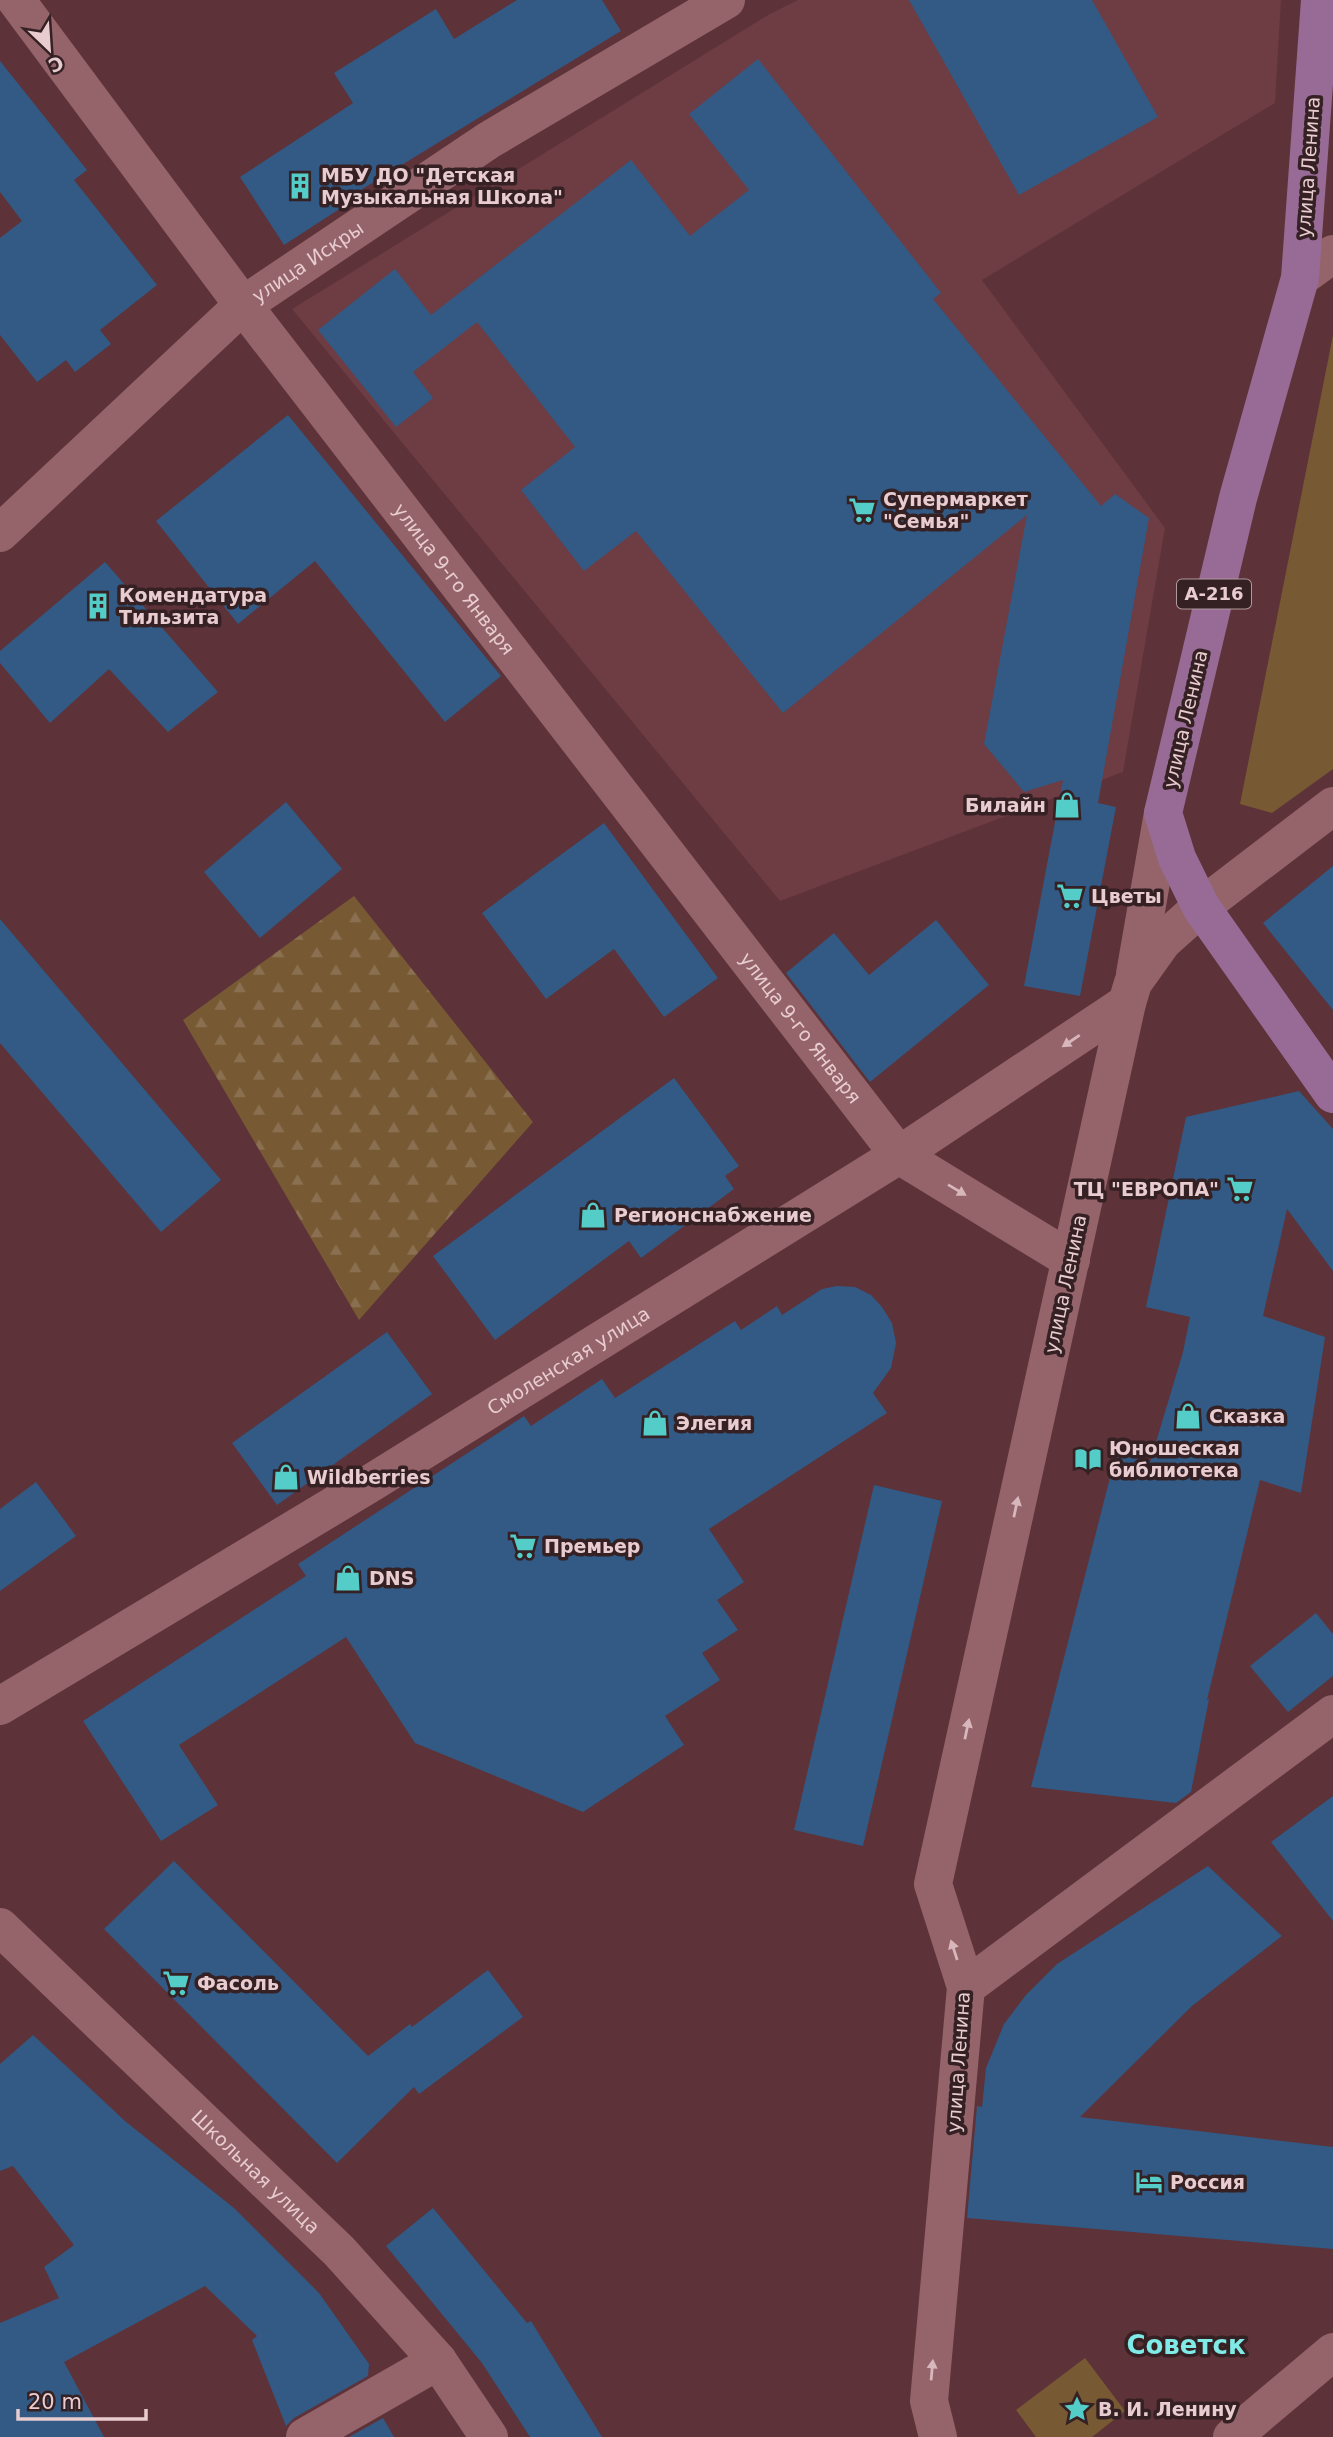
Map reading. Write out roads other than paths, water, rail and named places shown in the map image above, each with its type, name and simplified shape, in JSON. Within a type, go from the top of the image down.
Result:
[{"type":"main road","name":"улица Ленина","points":[[1201,907],[1177,859],[1163,813],[1238,498],[1300,278],[1320,0]]},
{"type":"main road","points":[[1201,907],[1333,1094]]},
{"type":"street","name":"улица 9-го Января","points":[[16,0],[243,305],[899,1155]]},
{"type":"street","name":"улица Искры","points":[[0,533],[243,305],[489,140],[726,0]]},
{"type":"street","points":[[1300,278],[1333,254]]},
{"type":"street","points":[[1201,907],[1333,806]]},
{"type":"street","points":[[1130,993],[1163,813]]},
{"type":"street","name":"улица Ленина","points":[[938,2437],[929,2402],[966,1987],[933,1884],[1130,993],[1163,941],[1201,907]]},
{"type":"street","name":"Смоленская улица","points":[[0,1706],[371,1483],[899,1155],[1130,993]]},
{"type":"street","points":[[899,1155],[1071,1260]]},
{"type":"street","points":[[966,1987],[1333,1714]]},
{"type":"street","name":"Школьная улица","points":[[0,1927],[14,1964],[339,2250],[438,2361],[489,2437]]},
{"type":"street","points":[[1232,2437],[1333,2353]]},
{"type":"street","points":[[306,2437],[438,2361]]},
{"type":"place","name":"МБУ ДО \"Детская Музыкальная Школа\"","points":[[300,186]]},
{"type":"place","name":"Супермаркет \"Семья\"","points":[[862,510]]},
{"type":"place","name":"Комендатура Тильзита","points":[[98,606]]},
{"type":"place","name":"Билайн","points":[[1067,805]]},
{"type":"place","name":"Цветы","points":[[1070,896]]},
{"type":"place","name":"ТЦ \"ЕВРОПА\"","points":[[1240,1189]]},
{"type":"place","name":"Регионснабжение","points":[[593,1215]]},
{"type":"place","name":"Сказка","points":[[1188,1416]]},
{"type":"place","name":"Элегия","points":[[655,1423]]},
{"type":"place","name":"Юношеская библиотека","points":[[1088,1459]]},
{"type":"place","name":"Wildberries","points":[[286,1477]]},
{"type":"place","name":"Премьер","points":[[523,1546]]},
{"type":"place","name":"DNS","points":[[348,1578]]},
{"type":"place","name":"Фасоль","points":[[176,1983]]},
{"type":"place","name":"Россия","points":[[1149,2182]]},
{"type":"place","name":"В. И. Ленину","points":[[1077,2409]]},
{"type":"district","name":"Советск","points":[[1186,2345]]}]
